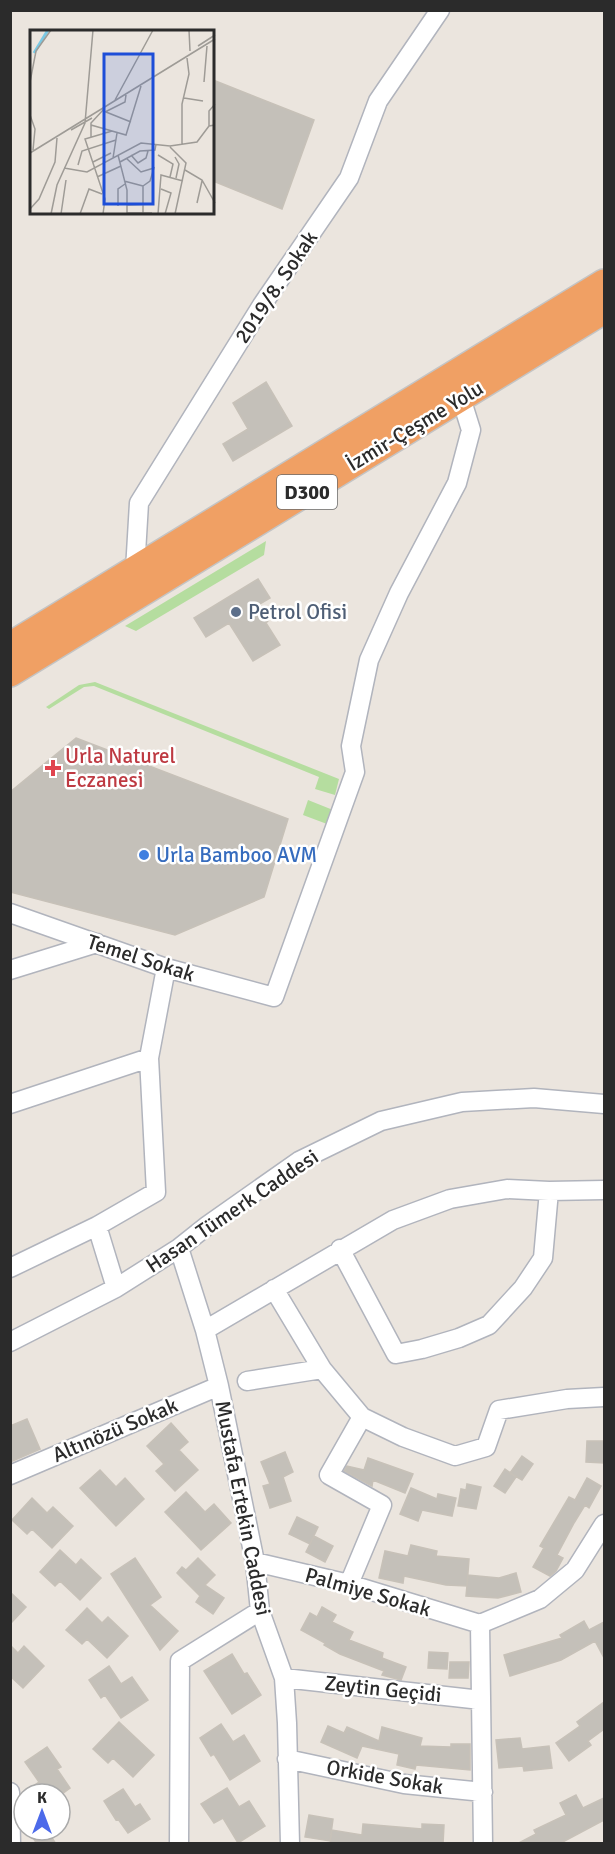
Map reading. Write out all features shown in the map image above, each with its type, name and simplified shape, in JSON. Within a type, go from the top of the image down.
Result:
[{"type":"highway","name":"İzmir-Çeşme Yolu","points":[[10,646],[604,283]]},
{"type":"highway","name":"İzmir-Çeşme Yolu","points":[[10,673],[604,310]]},
{"type":"street","name":"2019/8. Sokak","points":[[135,570],[139,503],[262,305],[349,178],[378,101],[440,10]]},
{"type":"street","name":"Temel Sokak","points":[[10,913],[166,968],[274,997],[355,772],[351,746],[369,660],[399,592],[458,483],[471,430],[461,398]]},
{"type":"street","points":[[10,970],[97,943]]},
{"type":"street","points":[[10,1268],[97,1226],[156,1192],[149,1058],[166,968]]},
{"type":"street","points":[[10,1104],[149,1058]]},
{"type":"street","name":"Hasan Tümerk Caddesi","points":[[10,1342],[116,1288],[179,1248],[299,1161],[381,1121],[462,1102],[534,1098],[604,1104]]},
{"type":"street","points":[[205,1330],[393,1220],[450,1199],[507,1189],[604,1190]]},
{"type":"street","points":[[340,1249],[396,1354],[422,1350],[489,1325],[523,1288],[543,1258],[549,1191]]},
{"type":"street","points":[[97,1226],[116,1288]]},
{"type":"street","name":"Mustafa Ertekin Caddesi","points":[[179,1248],[205,1330],[219,1386],[255,1562],[260,1611],[284,1678],[290,1844]]},
{"type":"street","points":[[274,1289],[322,1369],[362,1417],[403,1437],[455,1456],[486,1447],[499,1410],[567,1399],[604,1397]]},
{"type":"street","points":[[247,1381],[322,1369]]},
{"type":"street","name":"Altınözü Sokak","points":[[10,1475],[219,1386]]},
{"type":"street","points":[[350,1584],[382,1505],[329,1475],[362,1417]]},
{"type":"street","points":[[483,1844],[480,1624],[540,1599],[575,1570],[604,1524]]},
{"type":"street","name":"Palmiye Sokak","points":[[255,1562],[350,1584],[480,1624]]},
{"type":"street","points":[[179,1844],[180,1661],[260,1611]]},
{"type":"street","name":"Zeytin Geçidi","points":[[284,1678],[481,1700]]},
{"type":"street","name":"Orkide Sokak","points":[[287,1759],[404,1784],[483,1792]]},
{"type":"street","points":[[10,1792],[10,1844]]},
{"type":"green space","points":[[266,541],[264,555],[136,631],[125,626]]},
{"type":"green space","points":[[95,682],[339,779],[335,795],[315,789],[319,777],[94,686],[84,687],[49,709],[46,707],[79,685]]},
{"type":"green space","points":[[308,800],[333,810],[327,824],[303,815]]},
{"type":"building","points":[[214,80],[314,120],[282,209],[214,181]]},
{"type":"building","points":[[266,382],[292,426],[233,461],[223,444],[248,429],[233,403]]},
{"type":"building","points":[[258,579],[270,598],[258,605],[280,645],[253,661],[229,623],[206,637],[194,618]]},
{"type":"building","name":"Urla Bamboo AVM","points":[[76,738],[288,819],[264,897],[175,935],[10,892],[10,792]]},
{"type":"building","points":[[27,1419],[40,1449],[10,1462],[10,1426]]},
{"type":"building","points":[[171,1423],[188,1442],[179,1450],[198,1470],[175,1491],[156,1471],[164,1464],[147,1446]]},
{"type":"building","points":[[587,1441],[604,1441],[604,1463],[586,1462]]},
{"type":"building","points":[[285,1452],[293,1472],[283,1477],[291,1501],[270,1508],[263,1486],[270,1484],[261,1462]]},
{"type":"building","points":[[522,1456],[533,1464],[522,1480],[510,1473]]},
{"type":"building","points":[[368,1458],[413,1474],[405,1493],[373,1480],[372,1486],[344,1471],[347,1466],[364,1470]]},
{"type":"building","points":[[505,1469],[516,1477],[505,1493],[494,1486]]},
{"type":"building","points":[[100,1470],[116,1487],[125,1478],[144,1499],[116,1526],[80,1488]]},
{"type":"building","points":[[587,1478],[601,1486],[589,1508],[585,1505],[574,1523],[557,1555],[563,1558],[556,1571],[550,1576],[533,1567],[544,1548],[540,1546],[569,1497],[575,1500]]},
{"type":"building","points":[[467,1484],[481,1487],[476,1509],[458,1506],[461,1489],[466,1490]]},
{"type":"building","points":[[411,1488],[437,1499],[438,1494],[456,1498],[452,1516],[422,1510],[418,1521],[400,1514]]},
{"type":"building","points":[[186,1492],[205,1512],[214,1504],[231,1523],[201,1550],[165,1512]]},
{"type":"building","points":[[32,1498],[47,1513],[53,1507],[73,1526],[52,1548],[32,1529],[27,1534],[12,1520]]},
{"type":"building","points":[[297,1517],[318,1527],[310,1544],[289,1534]]},
{"type":"building","points":[[314,1536],[333,1546],[325,1562],[306,1552]]},
{"type":"building","points":[[411,1545],[437,1551],[436,1556],[469,1559],[467,1586],[446,1585],[404,1576],[403,1583],[379,1578],[385,1551],[408,1556]]},
{"type":"building","points":[[60,1550],[76,1565],[81,1559],[101,1578],[80,1600],[60,1581],[55,1586],[40,1572]]},
{"type":"building","points":[[135,1558],[161,1597],[150,1605],[178,1631],[160,1650],[111,1574]]},
{"type":"building","points":[[198,1558],[215,1575],[205,1585],[224,1598],[213,1614],[196,1602],[200,1596],[177,1573],[182,1567],[186,1570]]},
{"type":"building","points":[[516,1573],[521,1592],[498,1598],[466,1596],[468,1575],[499,1578]]},
{"type":"building","points":[[10,1592],[26,1607],[10,1624]]},
{"type":"building","points":[[322,1607],[336,1615],[332,1622],[353,1632],[349,1640],[383,1653],[382,1658],[406,1667],[401,1680],[382,1675],[384,1671],[340,1654],[301,1630],[310,1613],[317,1617]]},
{"type":"building","points":[[87,1608],[102,1623],[108,1617],[128,1636],[107,1658],[87,1639],[82,1644],[66,1630]]},
{"type":"building","points":[[584,1621],[589,1630],[604,1622],[604,1658],[595,1641],[561,1660],[510,1676],[504,1655],[562,1638],[560,1635]]},
{"type":"building","points":[[10,1645],[18,1653],[24,1646],[44,1666],[23,1688],[10,1676]]},
{"type":"building","points":[[429,1652],[448,1653],[447,1669],[428,1668]]},
{"type":"building","points":[[232,1654],[261,1695],[232,1714],[204,1671]]},
{"type":"building","points":[[450,1662],[469,1662],[468,1678],[449,1678]]},
{"type":"building","points":[[109,1666],[121,1684],[132,1677],[148,1700],[121,1718],[105,1695],[101,1698],[89,1680]]},
{"type":"building","points":[[604,1702],[604,1729],[588,1741],[591,1745],[569,1761],[556,1743],[580,1726],[577,1722]]},
{"type":"building","points":[[119,1722],[154,1755],[133,1777],[113,1758],[108,1763],[93,1749]]},
{"type":"building","points":[[221,1724],[233,1742],[244,1735],[260,1761],[230,1780],[214,1754],[211,1756],[200,1738]]},
{"type":"building","points":[[328,1726],[344,1733],[347,1727],[379,1741],[382,1727],[422,1738],[420,1746],[451,1747],[451,1744],[470,1744],[470,1770],[416,1765],[415,1769],[397,1765],[399,1754],[362,1746],[357,1758],[321,1742]]},
{"type":"building","points":[[520,1738],[522,1749],[549,1746],[552,1768],[524,1771],[523,1766],[499,1768],[496,1740]]},
{"type":"building","points":[[47,1747],[61,1767],[57,1769],[66,1782],[39,1782],[25,1762]]},
{"type":"building","points":[[227,1788],[239,1807],[249,1801],[265,1826],[238,1843],[223,1818],[214,1823],[201,1804]]},
{"type":"building","points":[[123,1789],[135,1807],[140,1804],[150,1819],[128,1833],[104,1801]]},
{"type":"building","points":[[576,1795],[583,1808],[604,1798],[604,1820],[559,1844],[517,1844],[536,1834],[534,1830],[566,1815],[560,1803]]},
{"type":"building","points":[[309,1815],[333,1819],[330,1841],[305,1837]]},
{"type":"building","points":[[363,1824],[422,1829],[422,1824],[444,1825],[443,1844],[330,1844],[332,1830],[362,1835]]},
{"type":"building","points":[[36,1842],[55,1842],[56,1844],[37,1844]]},
{"type":"place","name":"Petrol Ofisi","points":[[236,612]]},
{"type":"place","name":"Urla Naturel Eczanesi","points":[[53,768]]},
{"type":"place","name":"Urla Bamboo AVM","points":[[144,855]]}]
